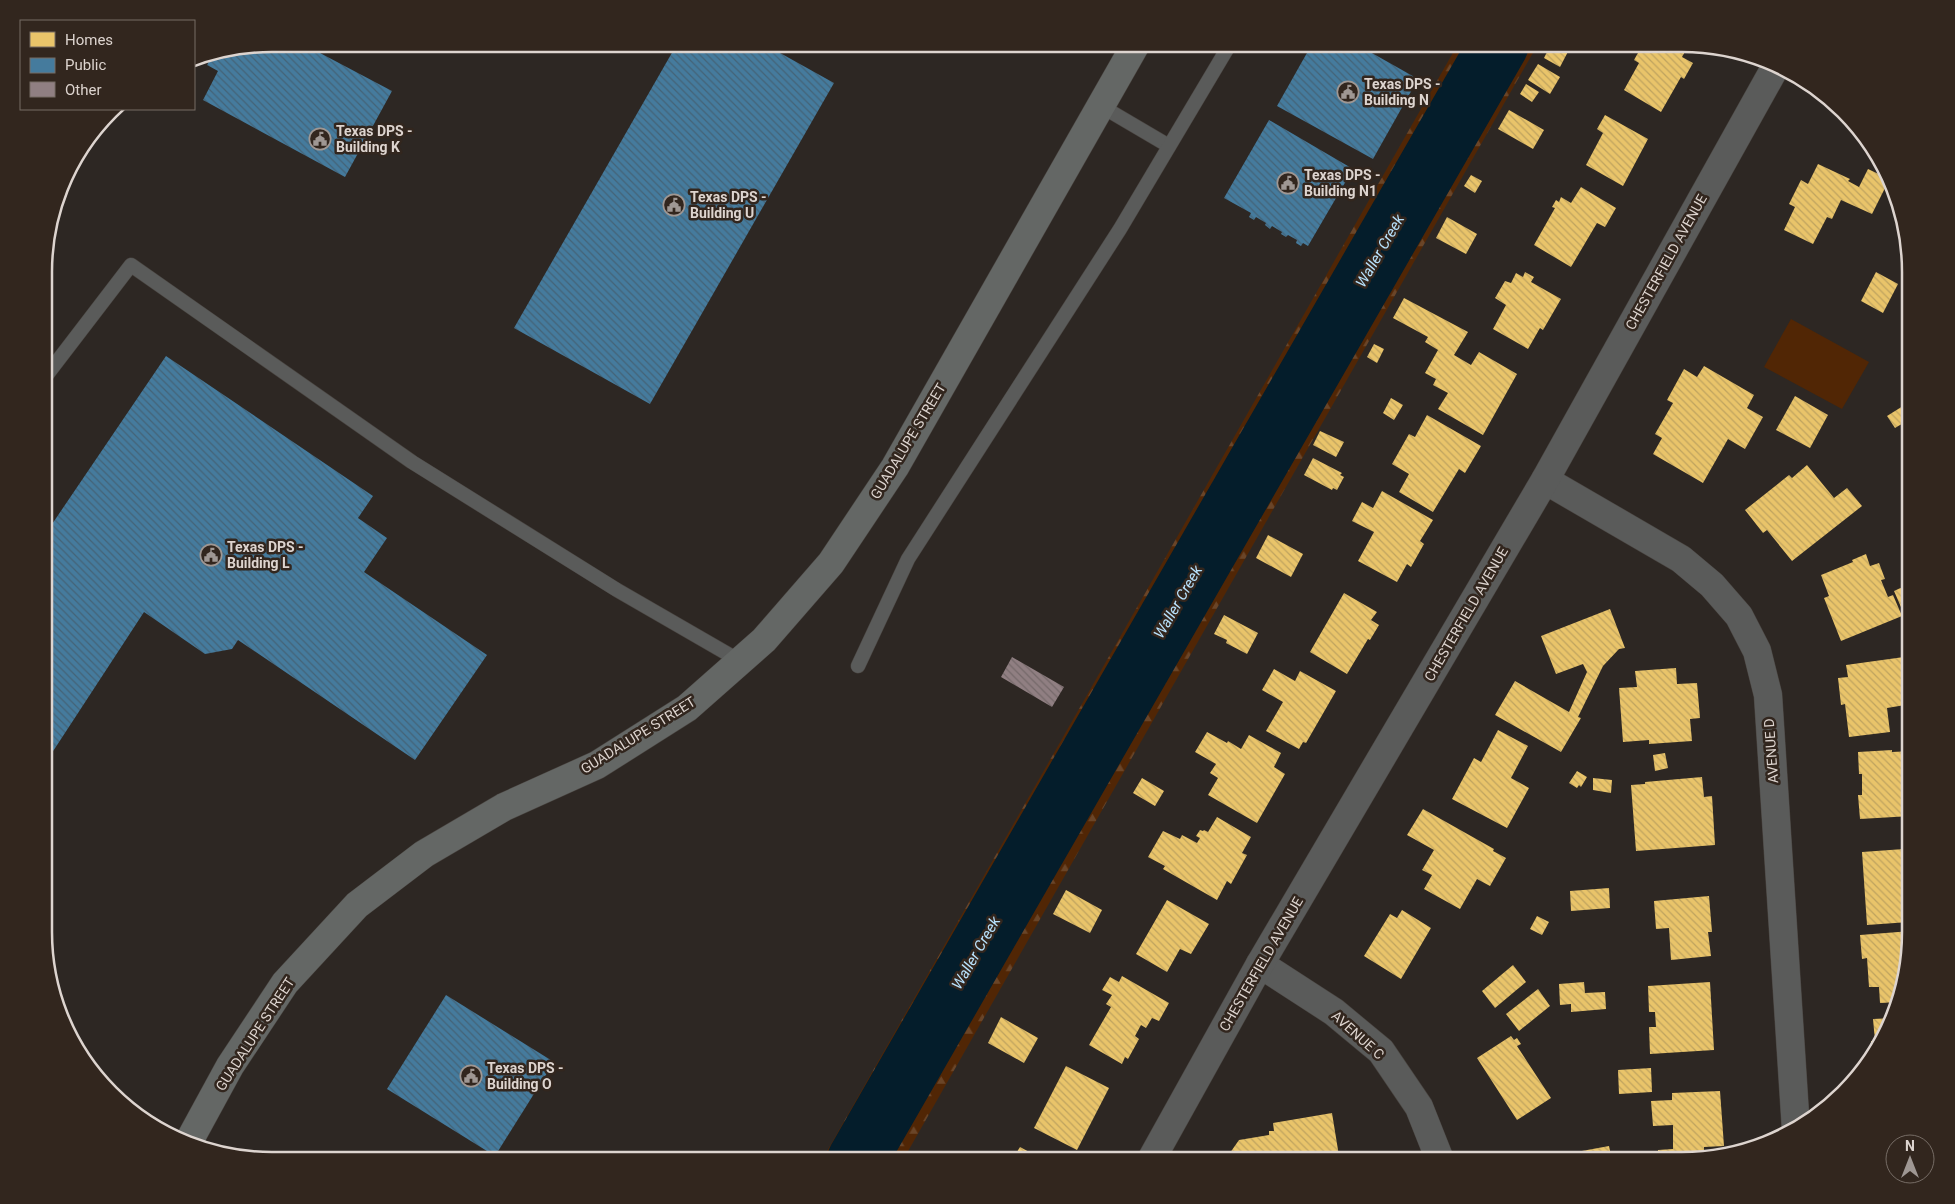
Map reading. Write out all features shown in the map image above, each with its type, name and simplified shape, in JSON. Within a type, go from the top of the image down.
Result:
[{"type":"street","name":"GUADALUPE STREET","points":[[192,1136],[230,1066],[284,984],[357,905],[424,854],[504,807],[596,765],[687,708],[764,640],[831,563],[895,466],[1131,52]]},
{"type":"street","name":"CHESTERFIELD AVENUE","points":[[1155,1152],[1260,964],[1545,480],[1773,72]]},
{"type":"street","name":"AVENUE D","points":[[1545,480],[1681,559],[1712,585],[1738,616],[1757,651],[1768,695],[1795,1120]]},
{"type":"street","name":"AVENUE C","points":[[1260,964],[1334,1012],[1381,1051],[1419,1106],[1437,1152]]},
{"type":"lane","points":[[858,666],[908,559],[1120,229],[1225,52]]},
{"type":"lane","points":[[1100,106],[1169,146]]},
{"type":"lane","points":[[52,368],[131,265],[412,462],[617,590],[740,661]]},
{"type":"green space","points":[[1453,52],[1533,52],[908,1152],[827,1152]]},
{"type":"green space","points":[[1791,319],[1869,362],[1842,409],[1764,367]]},
{"type":"building: Homes","points":[[1547,52],[1568,52],[1560,67],[1544,58]]},
{"type":"building: Homes","points":[[1638,52],[1683,52],[1685,52],[1682,57],[1693,63],[1684,79],[1681,77],[1661,112],[1624,90],[1639,63],[1634,60]]},
{"type":"building: Homes","points":[[1538,64],[1560,77],[1550,94],[1528,80]]},
{"type":"building: Homes","points":[[1526,84],[1539,92],[1532,102],[1520,94]]},
{"type":"building: Homes","points":[[1509,110],[1544,130],[1533,149],[1498,129]]},
{"type":"building: Homes","points":[[1605,115],[1648,139],[1623,186],[1586,165],[1603,133],[1597,129]]},
{"type":"building: Homes","points":[[1818,164],[1850,179],[1848,181],[1859,187],[1868,169],[1880,175],[1886,187],[1872,214],[1841,200],[1832,219],[1827,217],[1813,244],[1784,230],[1795,207],[1789,204],[1801,180],[1808,184]]},
{"type":"building: Homes","points":[[1471,175],[1482,181],[1475,193],[1464,186]]},
{"type":"building: Homes","points":[[1581,187],[1616,208],[1605,227],[1597,223],[1571,267],[1534,245],[1555,208],[1552,207],[1556,200],[1559,202],[1561,197],[1571,203]]},
{"type":"building: Homes","points":[[1447,217],[1477,234],[1466,254],[1436,238]]},
{"type":"building: Homes","points":[[1525,272],[1534,277],[1531,282],[1561,299],[1543,330],[1540,328],[1528,349],[1493,329],[1506,305],[1495,298],[1505,281],[1511,283],[1516,273],[1523,277]]},
{"type":"building: Homes","points":[[1876,272],[1898,284],[1883,313],[1861,301]]},
{"type":"building: Homes","points":[[1404,298],[1468,332],[1454,355],[1471,365],[1479,352],[1517,374],[1483,435],[1438,409],[1448,393],[1433,385],[1436,379],[1425,373],[1438,350],[1425,342],[1428,337],[1393,318]]},
{"type":"building: Homes","points":[[1374,344],[1384,349],[1377,363],[1367,357]]},
{"type":"building: Homes","points":[[1704,366],[1754,395],[1747,408],[1763,417],[1745,449],[1728,439],[1703,483],[1653,454],[1662,438],[1655,434],[1673,403],[1667,400],[1684,369],[1697,377]]},
{"type":"building: Homes","points":[[1795,396],[1828,415],[1810,448],[1776,430]]},
{"type":"building: Homes","points":[[1391,398],[1403,405],[1394,420],[1383,413]]},
{"type":"building: Homes","points":[[1902,407],[1902,424],[1895,428],[1887,416]]},
{"type":"building: Homes","points":[[1427,415],[1481,446],[1465,473],[1459,469],[1433,512],[1399,492],[1409,474],[1392,464],[1409,434],[1415,437]]},
{"type":"building: Homes","points":[[1320,431],[1344,442],[1336,457],[1313,445]]},
{"type":"building: Homes","points":[[1313,458],[1342,473],[1340,475],[1344,477],[1337,490],[1333,488],[1332,490],[1304,475]]},
{"type":"building: Homes","points":[[1807,465],[1834,498],[1847,488],[1862,506],[1792,561],[1767,530],[1763,533],[1745,510],[1789,475],[1792,478]]},
{"type":"building: Homes","points":[[1382,491],[1433,520],[1420,541],[1424,544],[1411,567],[1407,564],[1397,582],[1358,561],[1374,532],[1352,521],[1362,502],[1373,508]]},
{"type":"building: Homes","points":[[1268,535],[1303,554],[1291,577],[1256,558]]},
{"type":"building: Homes","points":[[1866,554],[1870,566],[1879,563],[1885,579],[1881,580],[1888,597],[1893,595],[1902,616],[1841,641],[1824,598],[1829,596],[1821,575],[1853,562],[1852,560]]},
{"type":"building: Homes","points":[[1902,587],[1902,609],[1894,591]]},
{"type":"building: Homes","points":[[1344,593],[1377,612],[1371,620],[1379,625],[1370,640],[1368,639],[1347,674],[1310,652]]},
{"type":"building: Homes","points":[[1610,609],[1625,648],[1619,649],[1603,666],[1578,717],[1581,718],[1561,752],[1495,715],[1515,681],[1569,712],[1587,672],[1583,664],[1556,674],[1541,636]]},
{"type":"building: Homes","points":[[1224,615],[1258,633],[1247,654],[1226,643],[1227,640],[1214,634]]},
{"type":"building: Homes","points":[[1902,657],[1902,706],[1887,708],[1890,732],[1849,737],[1845,704],[1841,705],[1838,678],[1848,677],[1846,665]]},
{"type":"building: Homes","points":[[1676,668],[1677,684],[1697,683],[1700,718],[1690,719],[1692,741],[1649,744],[1649,740],[1623,742],[1619,688],[1637,687],[1635,671]]},
{"type":"building: Homes","points":[[1274,669],[1295,681],[1300,671],[1336,691],[1306,743],[1303,742],[1299,749],[1266,731],[1283,702],[1262,690]]},
{"type":"building: Homes","points":[[1498,730],[1528,746],[1511,778],[1529,788],[1507,828],[1452,799],[1474,758],[1481,762]]},
{"type":"building: Homes","points":[[1207,732],[1241,749],[1249,735],[1281,753],[1274,767],[1285,774],[1257,823],[1208,795],[1218,778],[1210,773],[1216,764],[1195,752]]},
{"type":"building: Homes","points":[[1892,750],[1892,752],[1902,751],[1902,817],[1860,819],[1858,795],[1862,795],[1862,774],[1859,774],[1858,752]]},
{"type":"building: Homes","points":[[1665,753],[1668,768],[1655,771],[1653,755]]},
{"type":"building: Homes","points":[[1577,771],[1587,777],[1581,787],[1579,785],[1577,788],[1569,783]]},
{"type":"building: Homes","points":[[1702,777],[1704,797],[1712,796],[1715,845],[1636,851],[1631,785]]},
{"type":"building: Homes","points":[[1142,778],[1164,791],[1155,806],[1133,793]]},
{"type":"building: Homes","points":[[1593,778],[1612,780],[1611,793],[1593,790]]},
{"type":"building: Homes","points":[[1423,809],[1494,849],[1493,851],[1506,858],[1490,886],[1477,879],[1460,909],[1424,889],[1432,875],[1422,870],[1434,850],[1407,835]]},
{"type":"building: Homes","points":[[1217,817],[1251,837],[1242,853],[1247,855],[1231,884],[1227,881],[1217,900],[1163,869],[1165,866],[1148,857],[1163,831],[1180,839],[1182,835],[1197,843],[1200,838],[1196,836],[1200,830],[1208,832]]},
{"type":"building: Homes","points":[[1902,849],[1902,922],[1867,925],[1862,852]]},
{"type":"building: Homes","points":[[1609,888],[1610,908],[1571,911],[1570,891]]},
{"type":"building: Homes","points":[[1066,890],[1102,910],[1090,933],[1053,914]]},
{"type":"building: Homes","points":[[1709,896],[1712,932],[1708,932],[1711,956],[1671,960],[1669,928],[1656,929],[1654,901]]},
{"type":"building: Homes","points":[[1167,900],[1209,924],[1191,954],[1180,949],[1167,972],[1136,954]]},
{"type":"building: Homes","points":[[1402,910],[1431,928],[1401,979],[1364,956],[1390,914],[1397,918]]},
{"type":"building: Homes","points":[[1537,916],[1549,922],[1542,935],[1530,929]]},
{"type":"building: Homes","points":[[1902,932],[1901,960],[1891,1002],[1880,1003],[1879,987],[1869,987],[1867,958],[1862,959],[1860,935]]},
{"type":"building: Homes","points":[[1513,965],[1526,982],[1495,1008],[1482,991]]},
{"type":"building: Homes","points":[[1122,976],[1169,1003],[1159,1021],[1152,1018],[1146,1028],[1141,1025],[1135,1036],[1139,1039],[1128,1059],[1125,1057],[1122,1064],[1089,1045],[1111,1007],[1106,1004],[1112,995],[1102,990],[1110,977],[1119,982]]},
{"type":"building: Homes","points":[[1584,982],[1585,993],[1605,992],[1606,1009],[1571,1012],[1571,1004],[1560,1005],[1559,984]]},
{"type":"building: Homes","points":[[1710,982],[1714,1050],[1650,1054],[1649,1027],[1656,1027],[1655,1012],[1649,1012],[1648,986]]},
{"type":"building: Homes","points":[[1538,989],[1550,1006],[1519,1031],[1506,1014]]},
{"type":"building: Homes","points":[[1001,1017],[1038,1038],[1024,1063],[988,1043]]},
{"type":"building: Homes","points":[[1885,1018],[1875,1039],[1873,1019]]},
{"type":"building: Homes","points":[[1511,1036],[1514,1040],[1517,1038],[1521,1044],[1517,1046],[1551,1098],[1517,1120],[1477,1058]]},
{"type":"building: Homes","points":[[1066,1066],[1109,1088],[1077,1150],[1034,1128]]},
{"type":"building: Homes","points":[[1651,1068],[1652,1092],[1619,1094],[1618,1070]]},
{"type":"building: Homes","points":[[1720,1091],[1724,1146],[1704,1147],[1704,1150],[1658,1152],[1658,1150],[1673,1149],[1673,1125],[1653,1126],[1651,1101],[1672,1100],[1672,1093]]},
{"type":"building: Homes","points":[[1332,1113],[1338,1152],[1231,1152],[1239,1140],[1269,1135],[1269,1131],[1274,1131],[1273,1123]]},
{"type":"building: Homes","points":[[1609,1146],[1610,1152],[1576,1152]]},
{"type":"building: Homes","points":[[1020,1147],[1029,1152],[1017,1152]]},
{"type":"building: Public","name":"Texas DPS - Building K","points":[[318,52],[392,91],[345,177],[203,100],[218,71],[207,65],[209,62],[215,60],[244,54]]},
{"type":"building: Public","name":"Texas DPS - Building U","points":[[672,52],[778,52],[834,83],[650,404],[514,328]]},
{"type":"building: Public","name":"Texas DPS - Building N","points":[[1307,52],[1370,52],[1418,79],[1373,159],[1277,106]]},
{"type":"building: Public","name":"Texas DPS - Building N1","points":[[1269,120],[1353,169],[1308,246],[1303,243],[1301,246],[1296,243],[1297,240],[1288,235],[1286,237],[1272,226],[1270,229],[1265,225],[1266,223],[1256,217],[1254,220],[1249,217],[1251,213],[1224,198]]},
{"type":"building: Public","name":"Texas DPS - Building L","points":[[166,356],[373,496],[358,518],[387,538],[364,572],[487,655],[415,760],[238,640],[232,649],[205,654],[144,612],[52,753],[52,524]]},
{"type":"building: Public","name":"Texas DPS - Building O","points":[[446,995],[554,1062],[498,1152],[489,1152],[387,1089]]},
{"type":"building: Other","points":[[1012,657],[1064,687],[1052,707],[1001,677]]},
{"type":"waterway","name":"Waller Creek","points":[[862,1152],[1494,52]]},
{"type":"place","name":"Texas DPS - Building N","points":[[1348,92]]},
{"type":"place","name":"Texas DPS - Building K","points":[[320,139]]},
{"type":"place","name":"Texas DPS - Building N1","points":[[1288,183]]},
{"type":"place","name":"Texas DPS - Building U","points":[[674,205]]},
{"type":"place","name":"Texas DPS - Building L","points":[[211,555]]},
{"type":"place","name":"Texas DPS - Building O","points":[[471,1076]]}]
